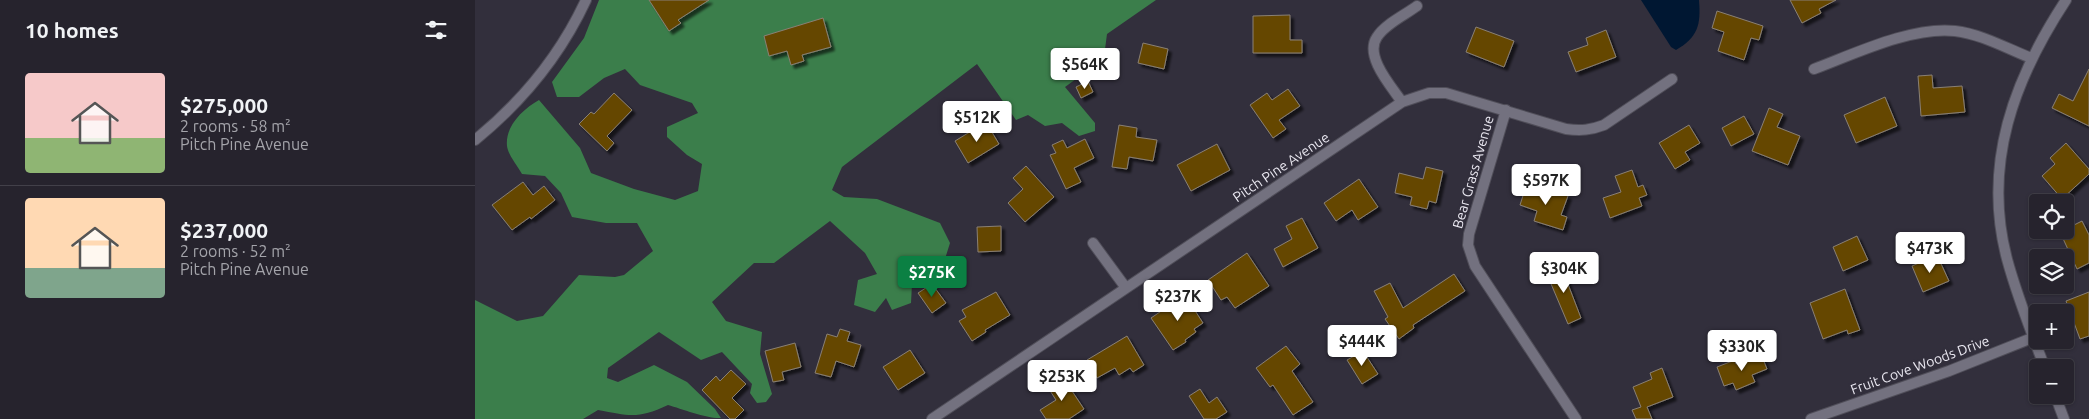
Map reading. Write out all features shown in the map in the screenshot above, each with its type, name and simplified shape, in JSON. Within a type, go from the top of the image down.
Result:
[{"type":"street","points":[[475,140],[512,108],[547,68],[567,38],[586,0]]},
{"type":"street","points":[[2029,320],[2007,259],[2001,229],[1999,200],[2003,141],[2012,104],[2031,58],[2047,28],[2066,0]]},
{"type":"street","points":[[1402,102],[1375,59],[1374,44],[1382,31],[1417,6]]},
{"type":"street","points":[[1814,69],[1907,35],[1935,30],[1972,34],[2031,58]]},
{"type":"street","name":"Pitch Pine Avenue","points":[[933,419],[1402,102],[1429,93],[1446,93],[1566,130],[1579,131],[1604,125],[1673,80]]},
{"type":"street","name":"Bear Grass Avenue","points":[[1506,110],[1469,234],[1470,256],[1491,292],[1576,419]]},
{"type":"street","points":[[1093,243],[1126,288]]},
{"type":"street","name":"Fruit Cove Woods Drive","points":[[1811,419],[1949,371],[2029,339]]},
{"type":"street","points":[[2058,404],[2064,419]]},
{"type":"green space","points":[[599,0],[1156,0],[1107,34],[1102,72],[1087,71],[1065,87],[1095,123],[1095,131],[1079,136],[1062,123],[1045,126],[1028,115],[1016,120],[977,64],[842,167],[832,190],[844,197],[877,199],[940,223],[950,243],[939,278],[912,284],[911,303],[892,310],[886,298],[875,312],[854,305],[858,280],[877,274],[865,253],[830,221],[774,263],[754,263],[712,302],[726,321],[762,332],[760,354],[772,394],[766,402],[757,403],[750,393],[752,384],[722,352],[701,360],[659,332],[608,368],[607,378],[618,382],[654,365],[687,382],[715,409],[721,418],[702,415],[668,405],[649,413],[634,415],[598,410],[583,419],[475,419],[475,300],[517,321],[543,316],[579,275],[615,277],[624,275],[653,251],[637,223],[606,223],[572,217],[561,193],[545,176],[522,174],[511,157],[507,146],[509,132],[521,113],[539,100],[580,148],[591,173],[634,189],[675,200],[698,191],[702,164],[687,155],[667,137],[667,127],[698,113],[692,103],[640,85],[625,69],[604,78],[579,97],[557,97],[552,82],[584,38]]},
{"type":"water","points":[[1641,0],[1699,0],[1697,30],[1689,40],[1676,50],[1671,47]]},
{"type":"building","points":[[649,0],[709,0],[678,20],[681,23],[669,31]]},
{"type":"building","points":[[1790,0],[1836,0],[1819,9],[1821,13],[1802,23]]},
{"type":"building","points":[[1717,11],[1763,26],[1759,40],[1751,38],[1744,60],[1718,51],[1724,32],[1712,28]]},
{"type":"building","points":[[1290,15],[1290,40],[1302,40],[1302,53],[1253,53],[1253,16]]},
{"type":"building","points":[[823,18],[831,47],[802,55],[804,61],[791,65],[787,51],[769,56],[764,36]]},
{"type":"building","points":[[1476,27],[1514,41],[1504,67],[1466,52]]},
{"type":"building","points":[[1606,30],[1616,57],[1576,72],[1568,52],[1588,45],[1586,38]]},
{"type":"building","points":[[1143,43],[1168,49],[1164,69],[1138,63]]},
{"type":"building","points":[[2089,69],[2089,126],[2052,108],[2059,94],[2073,101]]},
{"type":"building","points":[[1932,75],[1933,88],[1962,86],[1965,112],[1921,116],[1918,76]]},
{"type":"building","points":[[1088,81],[1093,92],[1081,98],[1076,87]]},
{"type":"building","points":[[1288,89],[1300,106],[1279,120],[1286,129],[1273,138],[1250,105],[1267,93],[1272,100]]},
{"type":"building","points":[[614,93],[632,110],[607,136],[614,143],[607,151],[579,124],[591,112],[594,114]]},
{"type":"building","points":[[1885,97],[1897,126],[1856,143],[1844,115]]},
{"type":"building","points":[[1769,108],[1783,114],[1777,127],[1800,136],[1788,165],[1752,151]]},
{"type":"building","points":[[1744,116],[1754,134],[1731,146],[1722,128]]},
{"type":"building","points":[[986,122],[999,144],[968,163],[955,141]]},
{"type":"building","points":[[1119,125],[1137,128],[1136,137],[1157,140],[1153,161],[1129,157],[1127,169],[1112,167]]},
{"type":"building","points":[[1689,125],[1700,143],[1685,152],[1690,160],[1675,169],[1659,143]]},
{"type":"building","points":[[1085,139],[1094,158],[1074,168],[1081,182],[1066,189],[1050,155],[1056,153],[1052,145],[1063,140],[1067,148]]},
{"type":"building","points":[[2066,143],[2089,169],[2089,174],[2067,194],[2058,194],[2042,176],[2055,164],[2050,158]]},
{"type":"building","points":[[1217,144],[1230,170],[1191,191],[1177,165]]},
{"type":"building","points":[[1026,166],[1054,197],[1025,222],[1008,203],[1023,189],[1013,178]]},
{"type":"building","points":[[1426,167],[1443,171],[1436,203],[1429,201],[1427,209],[1410,205],[1412,197],[1395,193],[1399,173],[1423,179]]},
{"type":"building","points":[[1632,170],[1638,187],[1643,185],[1647,195],[1639,198],[1642,206],[1610,218],[1603,198],[1621,192],[1615,176]]},
{"type":"building","points":[[1359,179],[1378,207],[1358,220],[1352,210],[1336,221],[1324,203]]},
{"type":"building","points":[[523,182],[533,195],[544,186],[555,200],[531,219],[530,217],[512,230],[492,205]]},
{"type":"building","points":[[1527,183],[1568,196],[1561,215],[1567,217],[1563,230],[1534,221],[1537,211],[1520,205]]},
{"type":"building","points":[[1302,218],[1318,248],[1283,267],[1274,249],[1292,239],[1286,226]]},
{"type":"building","points":[[2082,221],[2089,235],[2089,263],[2077,269],[2074,262],[2074,249],[2068,249],[2063,239],[2074,239],[2074,225]]},
{"type":"building","points":[[1001,226],[1001,251],[978,252],[977,227]]},
{"type":"building","points":[[1857,236],[1868,260],[1843,271],[1833,247]]},
{"type":"building","points":[[1247,253],[1269,286],[1235,308],[1227,297],[1221,300],[1208,280]]},
{"type":"building","points":[[1937,255],[1949,281],[1923,292],[1912,266]]},
{"type":"building","points":[[1561,266],[1581,318],[1568,324],[1546,272]]},
{"type":"building","points":[[1454,274],[1465,291],[1413,325],[1414,328],[1399,339],[1385,319],[1388,317],[1374,291],[1390,283],[1403,308]]},
{"type":"building","points":[[932,284],[946,303],[932,313],[918,293]]},
{"type":"building","points":[[1845,289],[1860,330],[1848,334],[1847,330],[1823,339],[1810,303]]},
{"type":"building","points":[[996,292],[1010,315],[985,330],[986,332],[972,341],[959,321],[966,317],[962,310]]},
{"type":"building","points":[[2089,292],[2089,336],[2080,339],[2074,323],[2074,304],[2067,304],[2066,301]]},
{"type":"building","points":[[1185,295],[1203,323],[1194,329],[1196,332],[1185,340],[1186,342],[1173,350],[1151,318]]},
{"type":"building","points":[[840,329],[850,332],[847,341],[861,345],[854,367],[836,361],[831,377],[815,373],[827,334],[837,337]]},
{"type":"building","points":[[1127,336],[1144,365],[1133,372],[1130,368],[1119,375],[1115,368],[1097,378],[1087,360]]},
{"type":"building","points":[[795,343],[801,367],[782,372],[784,380],[773,382],[765,351]]},
{"type":"building","points":[[1286,346],[1300,364],[1292,371],[1313,402],[1293,415],[1273,385],[1270,387],[1256,368]]},
{"type":"building","points":[[910,350],[925,373],[898,390],[883,367]]},
{"type":"building","points":[[1363,351],[1378,374],[1362,384],[1347,360]]},
{"type":"building","points":[[1761,354],[1767,369],[1752,375],[1755,382],[1736,390],[1733,383],[1724,386],[1717,367],[1735,360],[1736,364]]},
{"type":"building","points":[[1662,368],[1673,397],[1647,407],[1652,419],[1636,419],[1632,410],[1641,407],[1633,387],[1652,379],[1650,373]]},
{"type":"building","points":[[731,370],[746,384],[732,398],[744,410],[735,419],[730,419],[702,390],[716,376],[720,381]]},
{"type":"building","points":[[1062,376],[1084,409],[1069,419],[1046,419],[1040,410],[1056,400],[1047,386]]},
{"type":"building","points":[[1200,389],[1209,403],[1217,397],[1227,412],[1216,419],[1204,419],[1189,396]]}]
